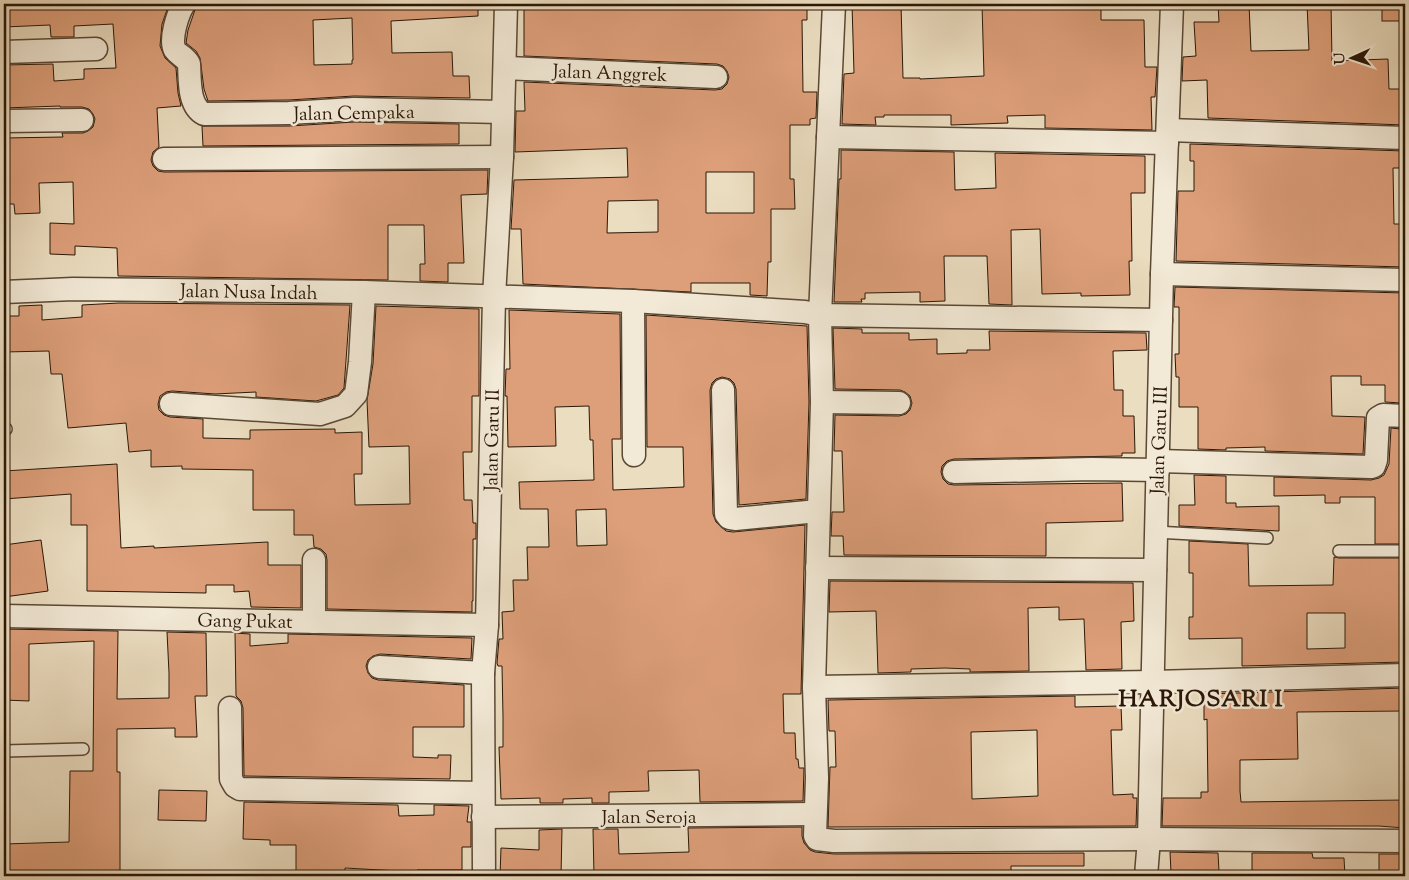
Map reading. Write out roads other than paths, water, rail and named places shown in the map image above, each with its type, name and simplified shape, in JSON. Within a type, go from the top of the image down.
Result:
[{"type":"street","name":"Jalan Cempaka","points":[[184,4],[175,28],[173,45],[178,53],[186,58],[194,104],[204,114],[354,109],[503,112]]},
{"type":"street","name":"Jalan Garu II","points":[[484,876],[483,673],[487,625],[494,297],[502,157],[506,4]]},
{"type":"street","points":[[834,4],[820,315],[822,402],[814,687],[817,778],[815,814],[817,839],[821,841],[1149,839],[1405,842]]},
{"type":"street","name":"Jalan Garu III","points":[[1146,876],[1149,839],[1162,274],[1172,4]]},
{"type":"street","points":[[4,52],[96,49]]},
{"type":"street","name":"Jalan Anggrek","points":[[505,68],[716,77]]},
{"type":"street","points":[[4,121],[82,120]]},
{"type":"street","points":[[828,137],[1167,136],[1405,138]]},
{"type":"street","points":[[164,159],[502,157]]},
{"type":"street","points":[[1162,274],[1405,280]]},
{"type":"street","name":"Jalan Nusa Indah","points":[[4,292],[74,289],[364,292],[633,301],[805,312],[820,315],[1161,320]]},
{"type":"street","points":[[171,404],[320,414],[345,406],[356,394],[364,292]]},
{"type":"street","points":[[633,301],[634,455]]},
{"type":"street","points":[[724,390],[726,514],[729,518],[818,511]]},
{"type":"street","points":[[822,402],[899,403]]},
{"type":"street","points":[[954,472],[1158,466],[1374,466],[1378,418],[1383,416],[1405,416]]},
{"type":"street","points":[[314,560],[314,622]]},
{"type":"street","points":[[817,568],[1155,570]]},
{"type":"street","name":"Gang Pukat","points":[[4,616],[487,625]]},
{"type":"street","points":[[379,667],[483,673]]},
{"type":"street","points":[[814,687],[1153,682],[1405,675]]},
{"type":"street","points":[[230,708],[231,779],[235,786],[240,788],[483,793]]},
{"type":"street","name":"Jalan Seroja","points":[[483,817],[815,814]]},
{"type":"lane","points":[[1155,532],[1267,538]]},
{"type":"lane","points":[[1339,551],[1405,551]]},
{"type":"lane","points":[[4,750],[83,749]]},
{"type":"district","name":"HARJOSARI I","points":[[1201,698]]}]
